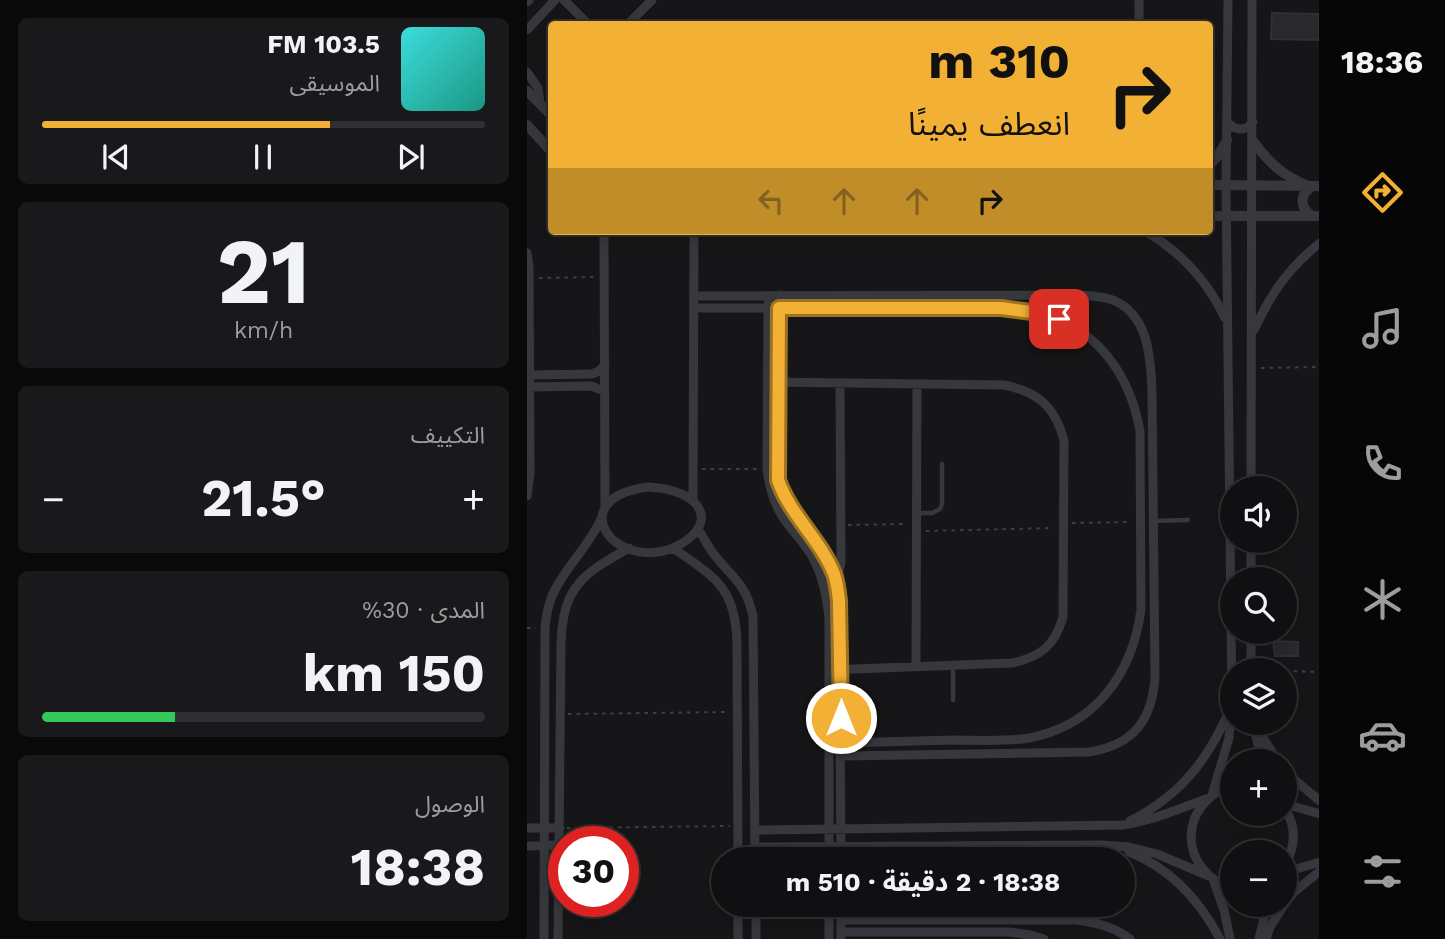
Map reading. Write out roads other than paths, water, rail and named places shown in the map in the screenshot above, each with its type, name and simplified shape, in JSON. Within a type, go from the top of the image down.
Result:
[{"type":"street","points":[[527,30],[555,0]]},
{"type":"street","points":[[564,0],[585,21]]},
{"type":"street","points":[[631,21],[652,0]]},
{"type":"street","points":[[1139,0],[1139,21]]},
{"type":"street","points":[[1228,0],[1226,216],[1231,658]]},
{"type":"street","points":[[1251,476],[1252,0]]},
{"type":"street","points":[[527,72],[538,88],[540,104]]},
{"type":"street","points":[[527,90],[548,112]]},
{"type":"street","points":[[1227,121],[1233,128],[1242,129],[1253,122]]},
{"type":"street","points":[[527,125],[548,148]]},
{"type":"street","points":[[1213,162],[1227,140]]},
{"type":"street","points":[[1253,141],[1278,170],[1294,180],[1315,186]]},
{"type":"street","points":[[1213,186],[1315,186]]},
{"type":"street","points":[[1315,186],[1304,194],[1302,199],[1304,209],[1315,216]]},
{"type":"street","points":[[1213,216],[1315,216]]},
{"type":"street","points":[[544,939],[545,628],[551,597],[592,538],[603,512],[612,499],[620,494],[648,487],[668,489],[693,501],[700,512],[700,518],[692,537],[673,548],[655,552],[629,548],[609,536],[603,527],[603,512],[605,391],[604,235]]},
{"type":"street","points":[[693,501],[694,235]]},
{"type":"street","points":[[1152,235],[1183,258],[1201,277],[1216,299],[1227,323]]},
{"type":"street","points":[[1251,334],[1276,288],[1289,271],[1319,243]]},
{"type":"street","points":[[527,254],[531,474],[527,496]]},
{"type":"street","points":[[768,295],[767,469],[771,494],[782,516],[811,554],[824,584],[829,619],[829,846]]},
{"type":"street","points":[[779,295],[778,480],[789,505],[820,548],[834,575],[839,601],[841,846]]},
{"type":"street","points":[[695,296],[1097,296],[1123,305],[1141,326],[1149,356],[1152,412],[1154,685],[1150,709],[1142,723],[1119,744],[1105,750],[1089,752],[841,756]]},
{"type":"street","points":[[694,308],[1001,308],[1039,313],[1059,319],[1077,329],[1101,349],[1121,374],[1137,413],[1141,450],[1141,610],[1132,652],[1123,672],[1102,699],[1074,721],[1043,735],[1026,738],[841,743]]},
{"type":"street","points":[[528,375],[592,374],[605,365]]},
{"type":"street","points":[[768,382],[1004,385],[1031,393],[1043,402],[1054,413],[1064,441],[1063,617],[1059,631],[1051,643],[1027,660],[1012,663],[829,670]]},
{"type":"street","points":[[834,575],[841,567],[840,383]]},
{"type":"street","points":[[916,666],[917,384]]},
{"type":"street","points":[[528,387],[591,386],[605,391]]},
{"type":"street","points":[[1137,413],[1152,412]]},
{"type":"street","points":[[1141,522],[1153,521]]},
{"type":"street","points":[[698,528],[713,552],[740,583],[751,605],[754,629],[755,847],[1102,845],[1136,849],[1157,855],[1220,882]]},
{"type":"street","points":[[560,826],[561,628],[564,611],[580,580],[592,569],[629,548]]},
{"type":"street","points":[[673,548],[710,574],[729,598],[735,613],[738,644],[738,847]]},
{"type":"street","points":[[545,628],[561,628]]},
{"type":"street","points":[[738,730],[755,730]]},
{"type":"street","points":[[1123,825],[1147,813],[1190,777],[1220,732]]},
{"type":"street","points":[[1229,735],[1211,797],[1196,814],[1191,840],[1194,854],[1211,878],[1224,910],[1230,939]]},
{"type":"street","points":[[1012,739],[1012,753]]},
{"type":"street","points":[[1297,782],[1319,801]]},
{"type":"street","points":[[755,830],[1123,825],[1142,823],[1220,791]]},
{"type":"street","points":[[1297,809],[1319,814]]},
{"type":"street","points":[[527,828],[548,828]]},
{"type":"street","points":[[527,846],[548,846]]},
{"type":"street","points":[[1114,846],[1149,862],[1179,884],[1197,902],[1220,939]]},
{"type":"street","points":[[1297,868],[1319,862]]},
{"type":"street","points":[[1297,890],[1319,871]]},
{"type":"street","points":[[558,917],[558,939]]},
{"type":"street","points":[[738,917],[739,939],[756,939],[756,917]]},
{"type":"street","points":[[829,917],[829,939]]},
{"type":"street","points":[[1259,939],[1264,917]]},
{"type":"street","points":[[1266,939],[1276,917]]},
{"type":"street","points":[[1044,939],[1019,933],[841,936],[841,920],[1076,920],[1102,923],[1130,939]]},
{"type":"street","points":[[1019,920],[1019,933]]},
{"type":"lane","points":[[917,513],[935,512],[941,506],[942,464]]},
{"type":"lane","points":[[1153,521],[1187,520]]},
{"type":"lane","points":[[953,665],[953,700]]}]
